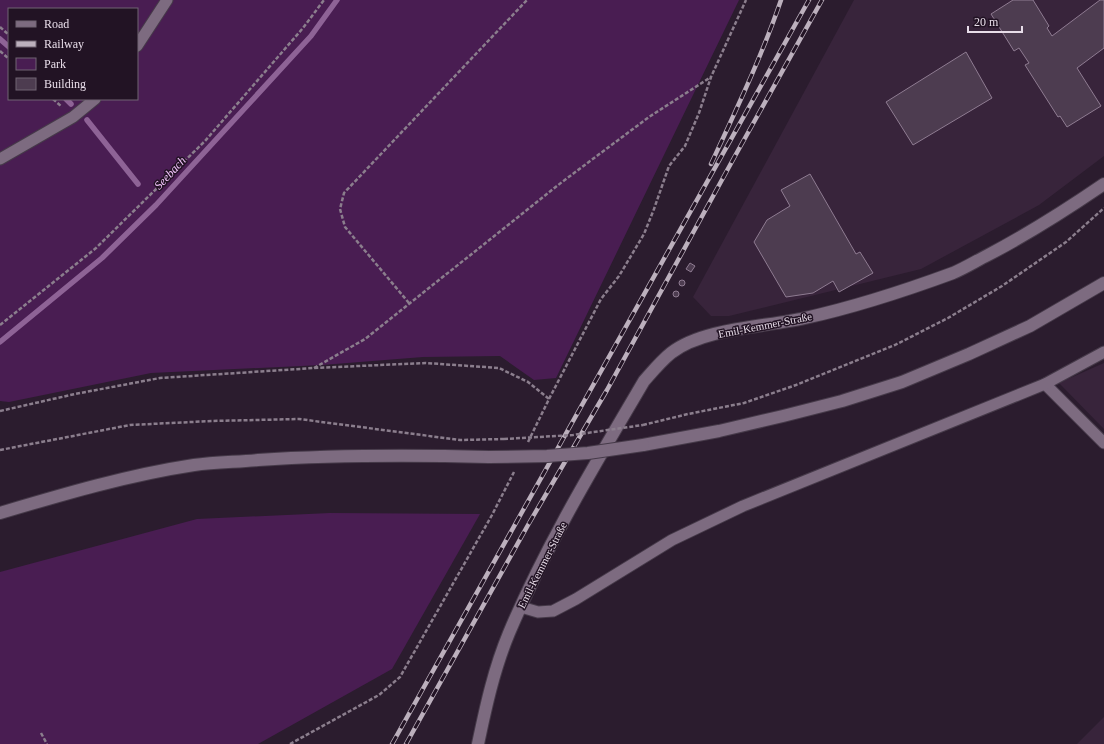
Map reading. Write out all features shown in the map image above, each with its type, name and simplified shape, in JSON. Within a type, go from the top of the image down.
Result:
[{"type":"main road","name":"Emil-Kemmer-Straße","points":[[478,744],[489,693],[509,634],[533,580],[578,495],[644,381],[656,367],[672,353],[690,343],[719,333],[805,318],[852,306],[955,272],[1006,246],[1055,218],[1104,184]]},
{"type":"main road","points":[[0,513],[60,495],[144,474],[196,465],[315,456],[547,456],[588,453],[643,445],[719,431],[842,401],[902,382],[969,354],[1030,326],[1104,283]]},
{"type":"lane","points":[[138,44],[167,0]]},
{"type":"lane","points":[[0,159],[73,117],[93,100]]},
{"type":"lane","points":[[521,607],[538,612],[553,611],[576,599],[672,540],[743,506],[979,412],[1045,384],[1104,352]]},
{"type":"lane","points":[[1045,384],[1104,443]]},
{"type":"path","points":[[0,325],[96,248],[205,142],[303,28],[324,0]]},
{"type":"path","points":[[409,303],[345,227],[340,209],[344,193],[527,0]]},
{"type":"path","points":[[525,449],[601,299],[619,276],[644,234],[670,166],[685,146],[712,77],[746,0]]},
{"type":"path","points":[[0,27],[8,34]]},
{"type":"path","points":[[0,51],[8,58]]},
{"type":"path","points":[[314,368],[365,339],[574,172],[649,117],[712,77]]},
{"type":"path","points":[[0,450],[130,425],[212,421],[306,420],[460,440],[573,435],[643,425],[744,402],[796,386],[895,345],[948,318],[1002,286],[1066,242],[1104,208]]},
{"type":"path","points":[[0,411],[75,394],[160,378],[314,368],[426,363],[499,368],[528,382],[550,399]]},
{"type":"path","points":[[290,744],[379,695],[400,677],[492,515],[515,470]]},
{"type":"path","points":[[41,733],[47,744]]},
{"type":"shaded area","points":[[854,0],[1104,0],[1104,156],[1039,205],[921,269],[729,316],[711,316],[693,297]]},
{"type":"shaded area","points":[[1104,363],[1104,429],[1059,383]]},
{"type":"shaded area","points":[[1104,717],[1104,744],[1077,744]]},
{"type":"green space","points":[[0,0],[739,0],[556,378],[534,380],[500,356],[423,357],[322,365],[151,373],[9,402],[0,401]]},
{"type":"green space","points":[[330,513],[480,514],[392,669],[258,744],[0,744],[0,572],[197,519]]},
{"type":"building","points":[[1013,0],[1033,0],[1049,26],[1047,28],[1052,36],[1100,0],[1104,0],[1104,48],[1077,68],[1101,106],[1067,127],[1060,116],[1058,117],[1025,65],[1029,63],[1019,48],[1014,51],[991,14]]},
{"type":"building","points":[[966,52],[992,98],[913,145],[886,102]]},
{"type":"building","points":[[810,174],[856,254],[860,252],[873,273],[839,292],[833,281],[813,293],[786,297],[754,242],[767,220],[790,206],[781,190]]},
{"type":"building","points":[[690,263],[695,266],[691,272],[686,269]]},
{"type":"building","points":[[682,280],[685,283],[682,286],[679,283]]},
{"type":"building","points":[[676,291],[679,294],[676,297],[673,294]]},
{"type":"waterway","name":"Seebach","points":[[0,342],[102,258],[156,205],[311,36],[337,0]]},
{"type":"waterway","points":[[0,39],[8,46]]},
{"type":"waterway","points":[[67,100],[71,104]]},
{"type":"waterway","points":[[87,120],[138,184]]},
{"type":"railway","points":[[711,164],[757,62],[781,0]]},
{"type":"railway","points":[[392,744],[809,0]]},
{"type":"railway","points":[[406,744],[528,525],[607,390],[822,0]]}]
